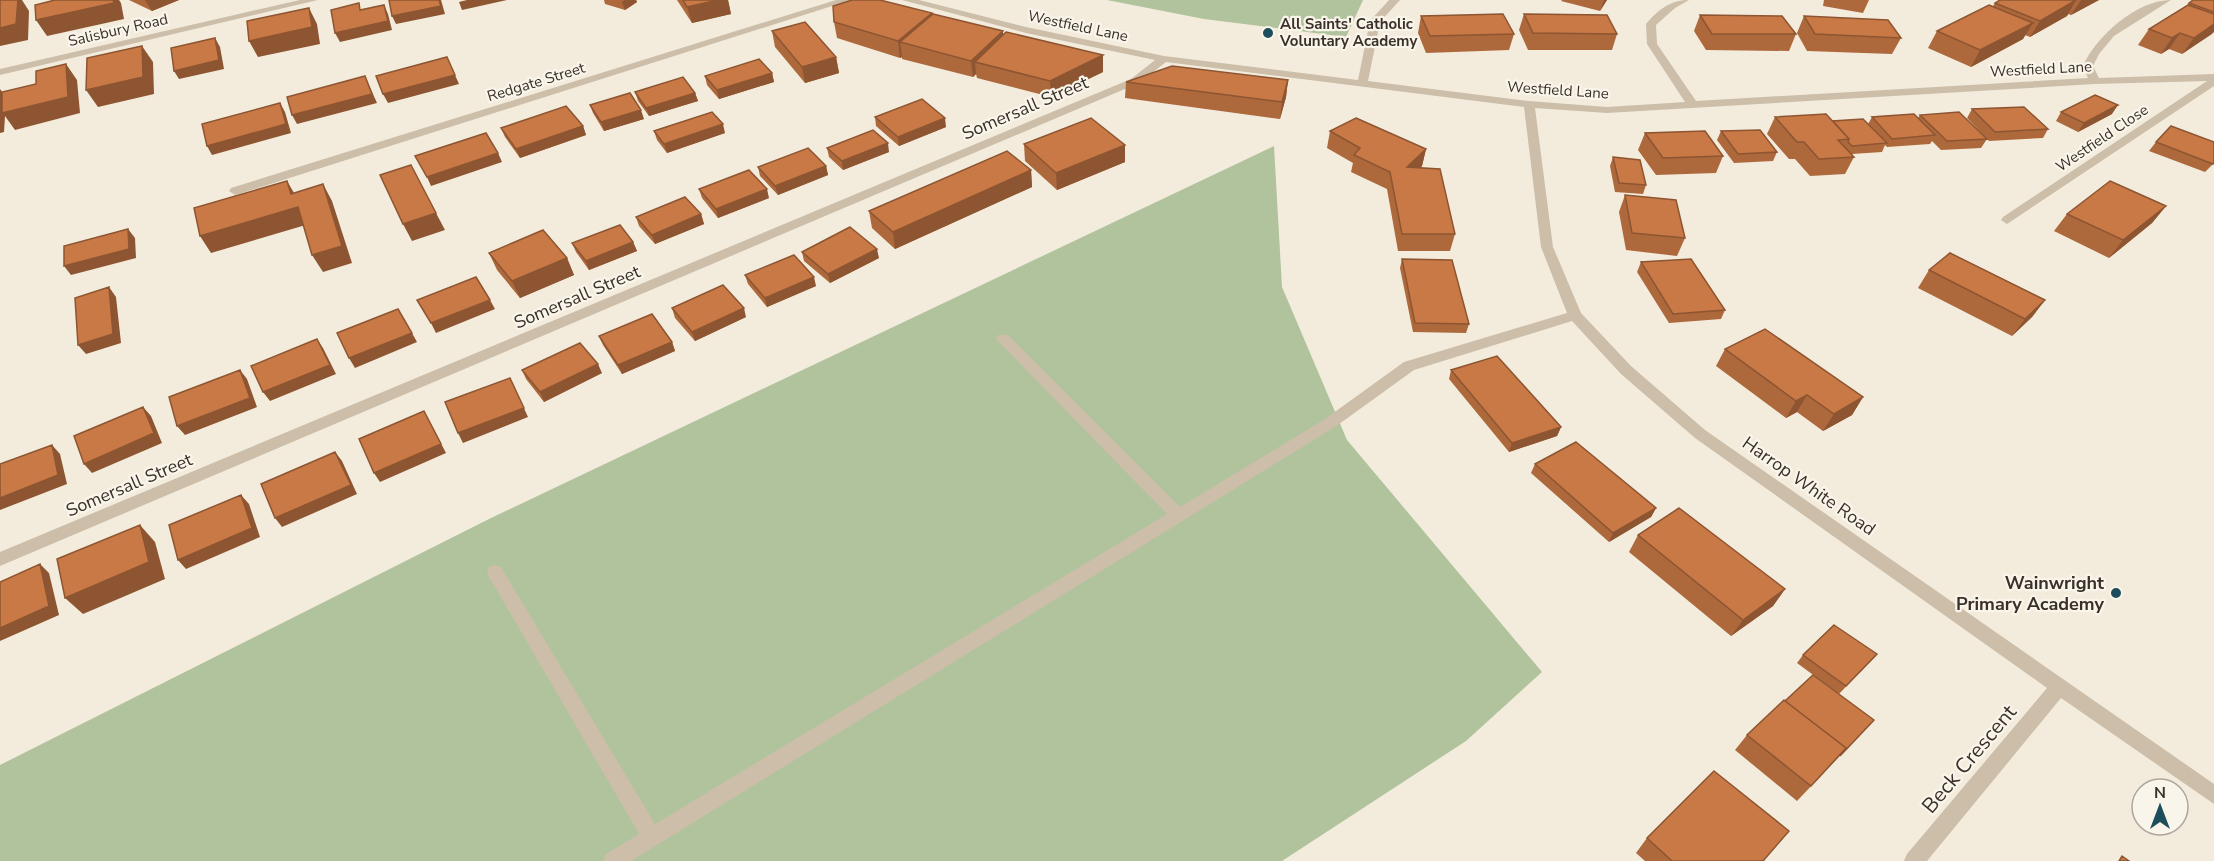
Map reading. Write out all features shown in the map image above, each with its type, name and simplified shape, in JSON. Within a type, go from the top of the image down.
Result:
[{"type":"street","points":[[276,0],[288,6]]},
{"type":"street","name":"Salisbury Road","points":[[0,72],[313,0]]},
{"type":"street","name":"Redgate Street","points":[[235,191],[846,0]]},
{"type":"street","name":"Westfield Lane","points":[[908,0],[1026,30],[1164,60],[1529,104],[1607,110],[2095,81],[2214,79]]},
{"type":"street","points":[[1362,85],[1376,21],[1395,0]]},
{"type":"street","points":[[1684,0],[1671,6],[1651,24],[1652,44],[1693,106]]},
{"type":"street","points":[[2095,81],[2088,66],[2094,50],[2116,28],[2166,0]]},
{"type":"street","name":"Somersall Street","points":[[0,559],[1136,81],[1164,60]]},
{"type":"street","name":"Westfield Close","points":[[2007,220],[2214,79]]},
{"type":"street","name":"Harrop White Road","points":[[1529,104],[1547,247],[1575,315],[1626,370],[1700,434],[2214,795]]},
{"type":"street","points":[[613,861],[1330,423],[1409,366],[1575,315]]},
{"type":"street","points":[[1004,338],[1178,515]]},
{"type":"street","points":[[495,572],[652,837]]},
{"type":"street","name":"Beck Crescent","points":[[1914,861],[2059,687]]},
{"type":"green space","points":[[1107,0],[1363,0],[1346,37],[1204,19]]},
{"type":"green space","points":[[1274,146],[1282,287],[1347,440],[1542,672],[1466,741],[1282,861],[0,861],[0,765],[489,519]]},
{"type":"building","points":[[0,0],[18,0],[16,24],[0,28]]},
{"type":"building","points":[[55,0],[113,0],[114,3],[36,20],[35,5]]},
{"type":"building","points":[[389,0],[439,0],[441,6],[392,16]]},
{"type":"building","points":[[683,0],[718,0],[687,7]]},
{"type":"building","points":[[852,0],[880,0],[932,13],[898,41],[834,22],[833,6]]},
{"type":"building","points":[[2000,0],[2076,0],[2040,21],[1995,3]]},
{"type":"building","points":[[2193,0],[2214,0],[2214,12],[2189,3]]},
{"type":"building","points":[[359,3],[360,10],[384,5],[388,21],[335,33],[331,10]]},
{"type":"building","points":[[1989,5],[2033,23],[1980,50],[1937,31]]},
{"type":"building","points":[[2188,5],[2214,14],[2214,24],[2194,38],[2180,33],[2172,38],[2149,29]]},
{"type":"building","points":[[309,8],[312,27],[249,41],[247,21]]},
{"type":"building","points":[[933,14],[1003,31],[971,61],[900,42]]},
{"type":"building","points":[[1503,14],[1514,34],[1430,36],[1421,16]]},
{"type":"building","points":[[1524,14],[1607,15],[1617,34],[1533,33]]},
{"type":"building","points":[[1700,15],[1782,16],[1796,34],[1712,34]]},
{"type":"building","points":[[1804,16],[1888,20],[1901,38],[1815,34]]},
{"type":"building","points":[[805,22],[836,57],[802,67],[772,31]]},
{"type":"building","points":[[1006,32],[1103,55],[1050,81],[975,62]]},
{"type":"building","points":[[215,38],[219,60],[174,71],[171,48]]},
{"type":"building","points":[[142,46],[143,77],[86,90],[87,58]]},
{"type":"building","points":[[447,57],[455,75],[383,94],[376,76]]},
{"type":"building","points":[[759,59],[772,73],[717,90],[705,76]]},
{"type":"building","points":[[66,64],[68,97],[2,113],[2,92],[36,84],[36,71]]},
{"type":"building","points":[[1172,66],[1288,80],[1282,102],[1126,82]]},
{"type":"building","points":[[365,76],[372,94],[292,115],[287,97]]},
{"type":"building","points":[[683,77],[695,93],[646,108],[635,92]]},
{"type":"building","points":[[630,93],[641,110],[601,122],[590,105]]},
{"type":"building","points":[[2095,95],[2118,105],[2084,123],[2061,112]]},
{"type":"building","points":[[922,99],[945,118],[898,137],[875,117]]},
{"type":"building","points":[[280,103],[286,124],[207,146],[202,124]]},
{"type":"building","points":[[566,106],[583,126],[516,149],[501,128]]},
{"type":"building","points":[[2024,107],[2048,129],[1995,132],[1972,109]]},
{"type":"building","points":[[712,112],[723,124],[664,144],[654,131]]},
{"type":"building","points":[[1959,112],[1987,139],[1947,141],[1920,115]]},
{"type":"building","points":[[1826,114],[1849,139],[1838,140],[1854,157],[1819,159],[1804,142],[1797,142],[1775,117]]},
{"type":"building","points":[[1914,114],[1935,135],[1892,139],[1872,117]]},
{"type":"building","points":[[1091,118],[1125,145],[1056,173],[1024,144]]},
{"type":"building","points":[[1356,118],[1426,149],[1407,167],[1440,169],[1455,234],[1402,234],[1390,172],[1354,155],[1360,148],[1330,131]]},
{"type":"building","points":[[1863,119],[1887,143],[1852,146],[1848,142],[1849,139],[1833,121]]},
{"type":"building","points":[[2171,126],[2214,142],[2213,164],[2156,142]]},
{"type":"building","points":[[873,130],[888,143],[842,161],[827,148]]},
{"type":"building","points":[[1760,130],[1777,152],[1738,154],[1721,131]]},
{"type":"building","points":[[1705,131],[1723,156],[1663,158],[1645,133]]},
{"type":"building","points":[[486,133],[498,153],[427,177],[415,156]]},
{"type":"building","points":[[808,148],[826,166],[775,186],[758,167]]},
{"type":"building","points":[[1007,151],[1031,170],[893,232],[869,211]]},
{"type":"building","points":[[1613,157],[1640,160],[1646,185],[1619,183]]},
{"type":"building","points":[[411,165],[436,213],[403,224],[380,175]]},
{"type":"building","points":[[749,170],[767,189],[716,209],[699,189]]},
{"type":"building","points":[[287,181],[291,194],[323,184],[342,246],[312,255],[298,207],[200,236],[194,208]]},
{"type":"building","points":[[2110,181],[2166,206],[2123,240],[2067,214]]},
{"type":"building","points":[[1625,195],[1676,200],[1685,238],[1632,233]]},
{"type":"building","points":[[685,197],[701,214],[652,235],[636,217]]},
{"type":"building","points":[[620,225],[633,242],[586,261],[572,243]]},
{"type":"building","points":[[850,227],[877,249],[828,274],[802,252]]},
{"type":"building","points":[[128,229],[129,249],[64,266],[64,246]]},
{"type":"building","points":[[543,230],[567,258],[512,281],[489,253]]},
{"type":"building","points":[[1950,253],[2045,300],[2025,319],[1929,270]]},
{"type":"building","points":[[794,255],[814,277],[765,298],[745,275]]},
{"type":"building","points":[[1402,259],[1452,260],[1469,324],[1415,323]]},
{"type":"building","points":[[1691,259],[1725,310],[1673,314],[1641,262]]},
{"type":"building","points":[[476,277],[490,300],[431,323],[417,300]]},
{"type":"building","points":[[723,285],[744,308],[692,332],[672,308]]},
{"type":"building","points":[[109,287],[113,334],[78,345],[75,298]]},
{"type":"building","points":[[398,309],[412,333],[349,358],[337,333]]},
{"type":"building","points":[[652,314],[672,342],[618,365],[599,336]]},
{"type":"building","points":[[1765,329],[1863,397],[1834,414],[1807,395],[1796,401],[1725,349]]},
{"type":"building","points":[[317,339],[330,365],[263,392],[251,366]]},
{"type":"building","points":[[580,343],[598,364],[540,392],[522,370]]},
{"type":"building","points":[[1497,356],[1561,427],[1512,443],[1451,370]]},
{"type":"building","points":[[240,370],[250,398],[177,426],[169,397]]},
{"type":"building","points":[[510,378],[524,408],[458,433],[445,402]]},
{"type":"building","points":[[143,407],[154,433],[84,464],[74,436]]},
{"type":"building","points":[[424,411],[441,444],[374,473],[359,439]]},
{"type":"building","points":[[1576,442],[1656,508],[1613,533],[1535,464]]},
{"type":"building","points":[[52,445],[58,475],[0,498],[0,464]]},
{"type":"building","points":[[335,452],[351,485],[275,518],[261,484]]},
{"type":"building","points":[[241,495],[252,528],[178,560],[169,525]]},
{"type":"building","points":[[1679,508],[1785,589],[1743,620],[1638,535]]},
{"type":"building","points":[[140,525],[149,562],[65,598],[57,559]]},
{"type":"building","points":[[40,564],[49,606],[0,628],[0,582]]},
{"type":"building","points":[[1834,625],[1877,654],[1846,686],[1803,655]]},
{"type":"building","points":[[1813,675],[1874,720],[1840,756],[1846,748],[1785,701]]},
{"type":"building","points":[[1784,700],[1846,748],[1811,786],[1747,735]]},
{"type":"building","points":[[1714,771],[1789,831],[1763,861],[1672,861],[1647,838]]},
{"type":"building","points":[[2122,856],[2129,861],[2119,861]]},
{"type":"place","name":"All Saints' Catholic Voluntary Academy","points":[[1268,33]]},
{"type":"place","name":"Wainwright Primary Academy","points":[[2116,593]]}]
